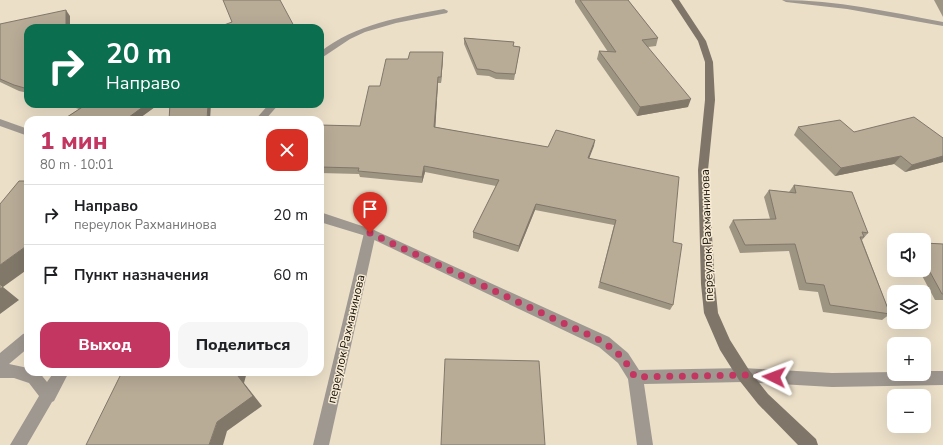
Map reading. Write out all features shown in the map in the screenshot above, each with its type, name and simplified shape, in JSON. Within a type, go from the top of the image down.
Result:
[{"type":"street","name":"переулок Рахманинова","points":[[675,0],[702,41],[709,62],[710,100],[703,170],[708,284],[711,313],[725,345],[744,375],[763,399],[810,445]]},
{"type":"street","points":[[786,0],[847,7],[943,24]]},
{"type":"street","points":[[324,52],[331,46],[368,28],[400,19],[444,11]]},
{"type":"street","points":[[264,116],[270,108]]},
{"type":"street","points":[[0,122],[24,131]]},
{"type":"street","points":[[0,134],[11,126]]},
{"type":"street","points":[[324,218],[370,233],[604,342],[623,358],[635,377],[645,445]]},
{"type":"street","name":"переулок Рахманинова","points":[[321,445],[370,233]]},
{"type":"street","points":[[0,362],[24,342]]},
{"type":"street","points":[[0,371],[14,371],[24,374]]},
{"type":"street","points":[[635,377],[744,375],[832,380],[943,378]]},
{"type":"street","points":[[31,376],[34,377],[49,396]]},
{"type":"street","points":[[18,445],[60,376]]},
{"type":"building","points":[[223,0],[280,0],[293,24],[227,24],[232,22]]},
{"type":"building","points":[[580,0],[628,0],[658,38],[642,40],[691,99],[640,107],[599,51],[616,52]]},
{"type":"building","points":[[66,10],[66,24],[24,24],[24,88],[0,79],[0,24]]},
{"type":"building","points":[[464,38],[514,42],[513,46],[520,47],[515,74],[496,73],[489,70],[477,69]]},
{"type":"building","points":[[410,52],[443,52],[441,77],[438,77],[434,127],[548,147],[556,130],[595,140],[588,158],[679,177],[673,242],[682,244],[673,305],[600,282],[616,220],[536,204],[519,246],[473,232],[499,180],[424,166],[422,177],[358,171],[359,168],[324,167],[324,125],[360,126],[369,86],[380,86],[386,59],[408,59]]},
{"type":"building","points":[[81,108],[142,108],[130,116],[69,116]]},
{"type":"building","points":[[170,108],[208,108],[207,116],[169,116]]},
{"type":"building","points":[[914,117],[943,138],[943,156],[912,165],[901,156],[841,168],[798,127],[840,120],[854,132]]},
{"type":"building","points":[[19,181],[24,181],[24,248],[0,265],[0,204]]},
{"type":"building","points":[[794,185],[852,192],[868,233],[862,232],[864,237],[860,237],[887,306],[887,314],[830,305],[824,285],[806,283],[795,244],[745,245],[733,220],[776,219],[769,190],[796,193]]},
{"type":"building","points":[[931,243],[943,244],[942,294],[931,274]]},
{"type":"building","points":[[445,359],[539,361],[545,445],[441,445]]},
{"type":"building","points":[[120,376],[238,376],[253,396],[217,422],[209,445],[86,445]]},
{"type":"route","points":[[370,233],[604,342],[623,358],[635,377],[744,375],[774,377]]}]
